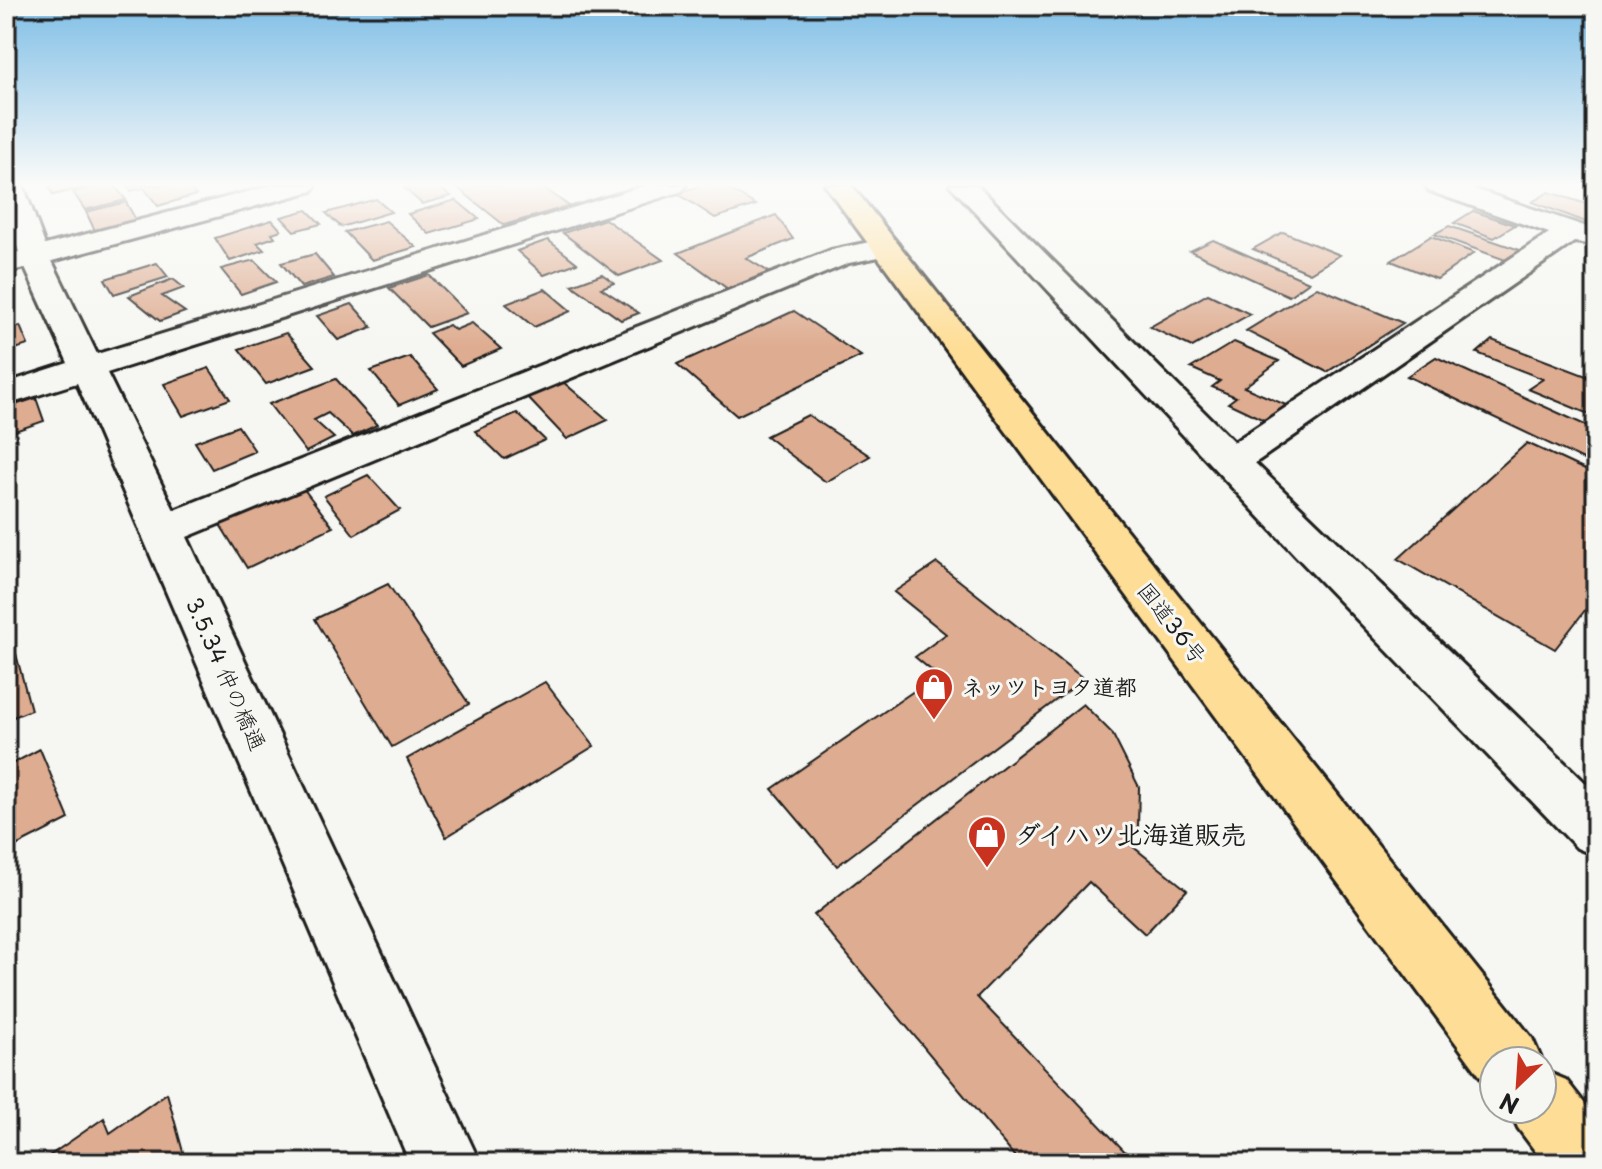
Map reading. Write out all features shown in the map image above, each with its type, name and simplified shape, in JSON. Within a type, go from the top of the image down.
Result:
[{"type":"highway","name":"国道36号","points":[[878,240],[1497,1045]]},
{"type":"highway","points":[[1558,1125],[1587,1163]]},
{"type":"street","name":"3.5.34 仲の橋通","points":[[18,240],[21,260],[87,366],[163,530],[445,1163]]},
{"type":"street","points":[[21,260],[98,240]]},
{"type":"street","points":[[6,394],[496,240]]},
{"type":"street","points":[[1016,240],[1231,462],[1596,830]]},
{"type":"street","points":[[1231,462],[1576,240]]},
{"type":"street","points":[[163,530],[841,256],[884,248]]},
{"type":"building","points":[[216,240],[267,240],[257,243],[264,250],[230,261]]},
{"type":"building","points":[[352,240],[407,240],[416,247],[372,260]]},
{"type":"building","points":[[548,240],[577,263],[544,275],[517,251]]},
{"type":"building","points":[[572,240],[634,240],[663,260],[619,276]]},
{"type":"building","points":[[713,240],[792,240],[746,258],[769,272],[728,289],[678,253]]},
{"type":"building","points":[[1213,240],[1309,282],[1289,296],[1190,251]]},
{"type":"building","points":[[1270,240],[1302,240],[1340,255],[1310,273],[1253,249]]},
{"type":"building","points":[[1425,240],[1440,240],[1474,253],[1437,279],[1391,261]]},
{"type":"building","points":[[1449,240],[1489,240],[1523,251],[1508,261]]},
{"type":"building","points":[[315,254],[334,277],[301,287],[281,263]]},
{"type":"building","points":[[254,260],[276,282],[241,294],[221,269]]},
{"type":"building","points":[[157,263],[168,277],[114,294],[105,279]]},
{"type":"building","points":[[602,274],[614,283],[601,288],[639,313],[621,320],[572,285]]},
{"type":"building","points":[[429,275],[467,313],[428,327],[389,288]]},
{"type":"building","points":[[173,279],[184,288],[162,296],[185,312],[160,321],[129,296]]},
{"type":"building","points":[[1317,287],[1403,323],[1327,372],[1246,331]]},
{"type":"building","points":[[545,289],[571,311],[534,327],[506,304]]},
{"type":"building","points":[[1208,294],[1250,314],[1192,347],[1150,327]]},
{"type":"building","points":[[352,304],[372,327],[338,340],[317,316]]},
{"type":"building","points":[[794,311],[861,356],[737,416],[677,364]]},
{"type":"building","points":[[472,323],[501,349],[461,366],[429,333],[449,325],[455,330]]},
{"type":"building","points":[[20,326],[28,345],[6,352],[6,331]]},
{"type":"building","points":[[286,333],[315,366],[266,384],[239,349]]},
{"type":"building","points":[[1492,340],[1586,376],[1596,371],[1596,417],[1528,389],[1543,379],[1477,353]]},
{"type":"building","points":[[1234,342],[1279,361],[1244,387],[1286,405],[1266,421],[1228,403],[1236,397],[1212,387],[1220,381],[1191,368]]},
{"type":"building","points":[[410,357],[438,389],[399,405],[371,371]]},
{"type":"building","points":[[1436,357],[1596,430],[1596,466],[1407,376]]},
{"type":"building","points":[[209,368],[230,399],[183,416],[164,384]]},
{"type":"building","points":[[336,379],[377,425],[353,436],[328,413],[314,420],[334,438],[306,452],[269,404]]},
{"type":"building","points":[[563,382],[608,420],[567,439],[527,397]]},
{"type":"building","points":[[36,398],[44,421],[6,434],[6,408]]},
{"type":"building","points":[[517,413],[545,440],[504,459],[475,431]]},
{"type":"building","points":[[808,415],[870,456],[826,482],[766,436]]},
{"type":"building","points":[[238,426],[255,451],[212,469],[195,442]]},
{"type":"building","points":[[1527,443],[1596,475],[1596,596],[1555,649],[1398,559]]},
{"type":"building","points":[[368,475],[400,510],[354,535],[324,496]]},
{"type":"building","points":[[303,488],[333,527],[247,568],[219,523]]},
{"type":"building","points":[[937,563],[1084,679],[837,866],[772,789],[937,675],[915,657],[946,634],[894,592]]},
{"type":"building","points":[[388,584],[469,704],[392,747],[315,619]]},
{"type":"building","points":[[16,654],[31,710],[6,720],[6,658]]},
{"type":"building","points":[[545,682],[594,746],[446,837],[407,759]]},
{"type":"building","points":[[1083,704],[1112,733],[1139,787],[1138,827],[1126,841],[1187,890],[1145,934],[1089,882],[977,997],[1136,1163],[1020,1163],[814,915]]},
{"type":"building","points":[[40,749],[69,819],[6,851],[6,767]]},
{"type":"building","points":[[167,1093],[186,1163],[39,1163],[104,1118],[110,1133]]},
{"type":"place","name":"ネッツトヨタ道都","points":[[934,721]]},
{"type":"place","name":"ダイハツ北海道販売","points":[[987,869]]}]
